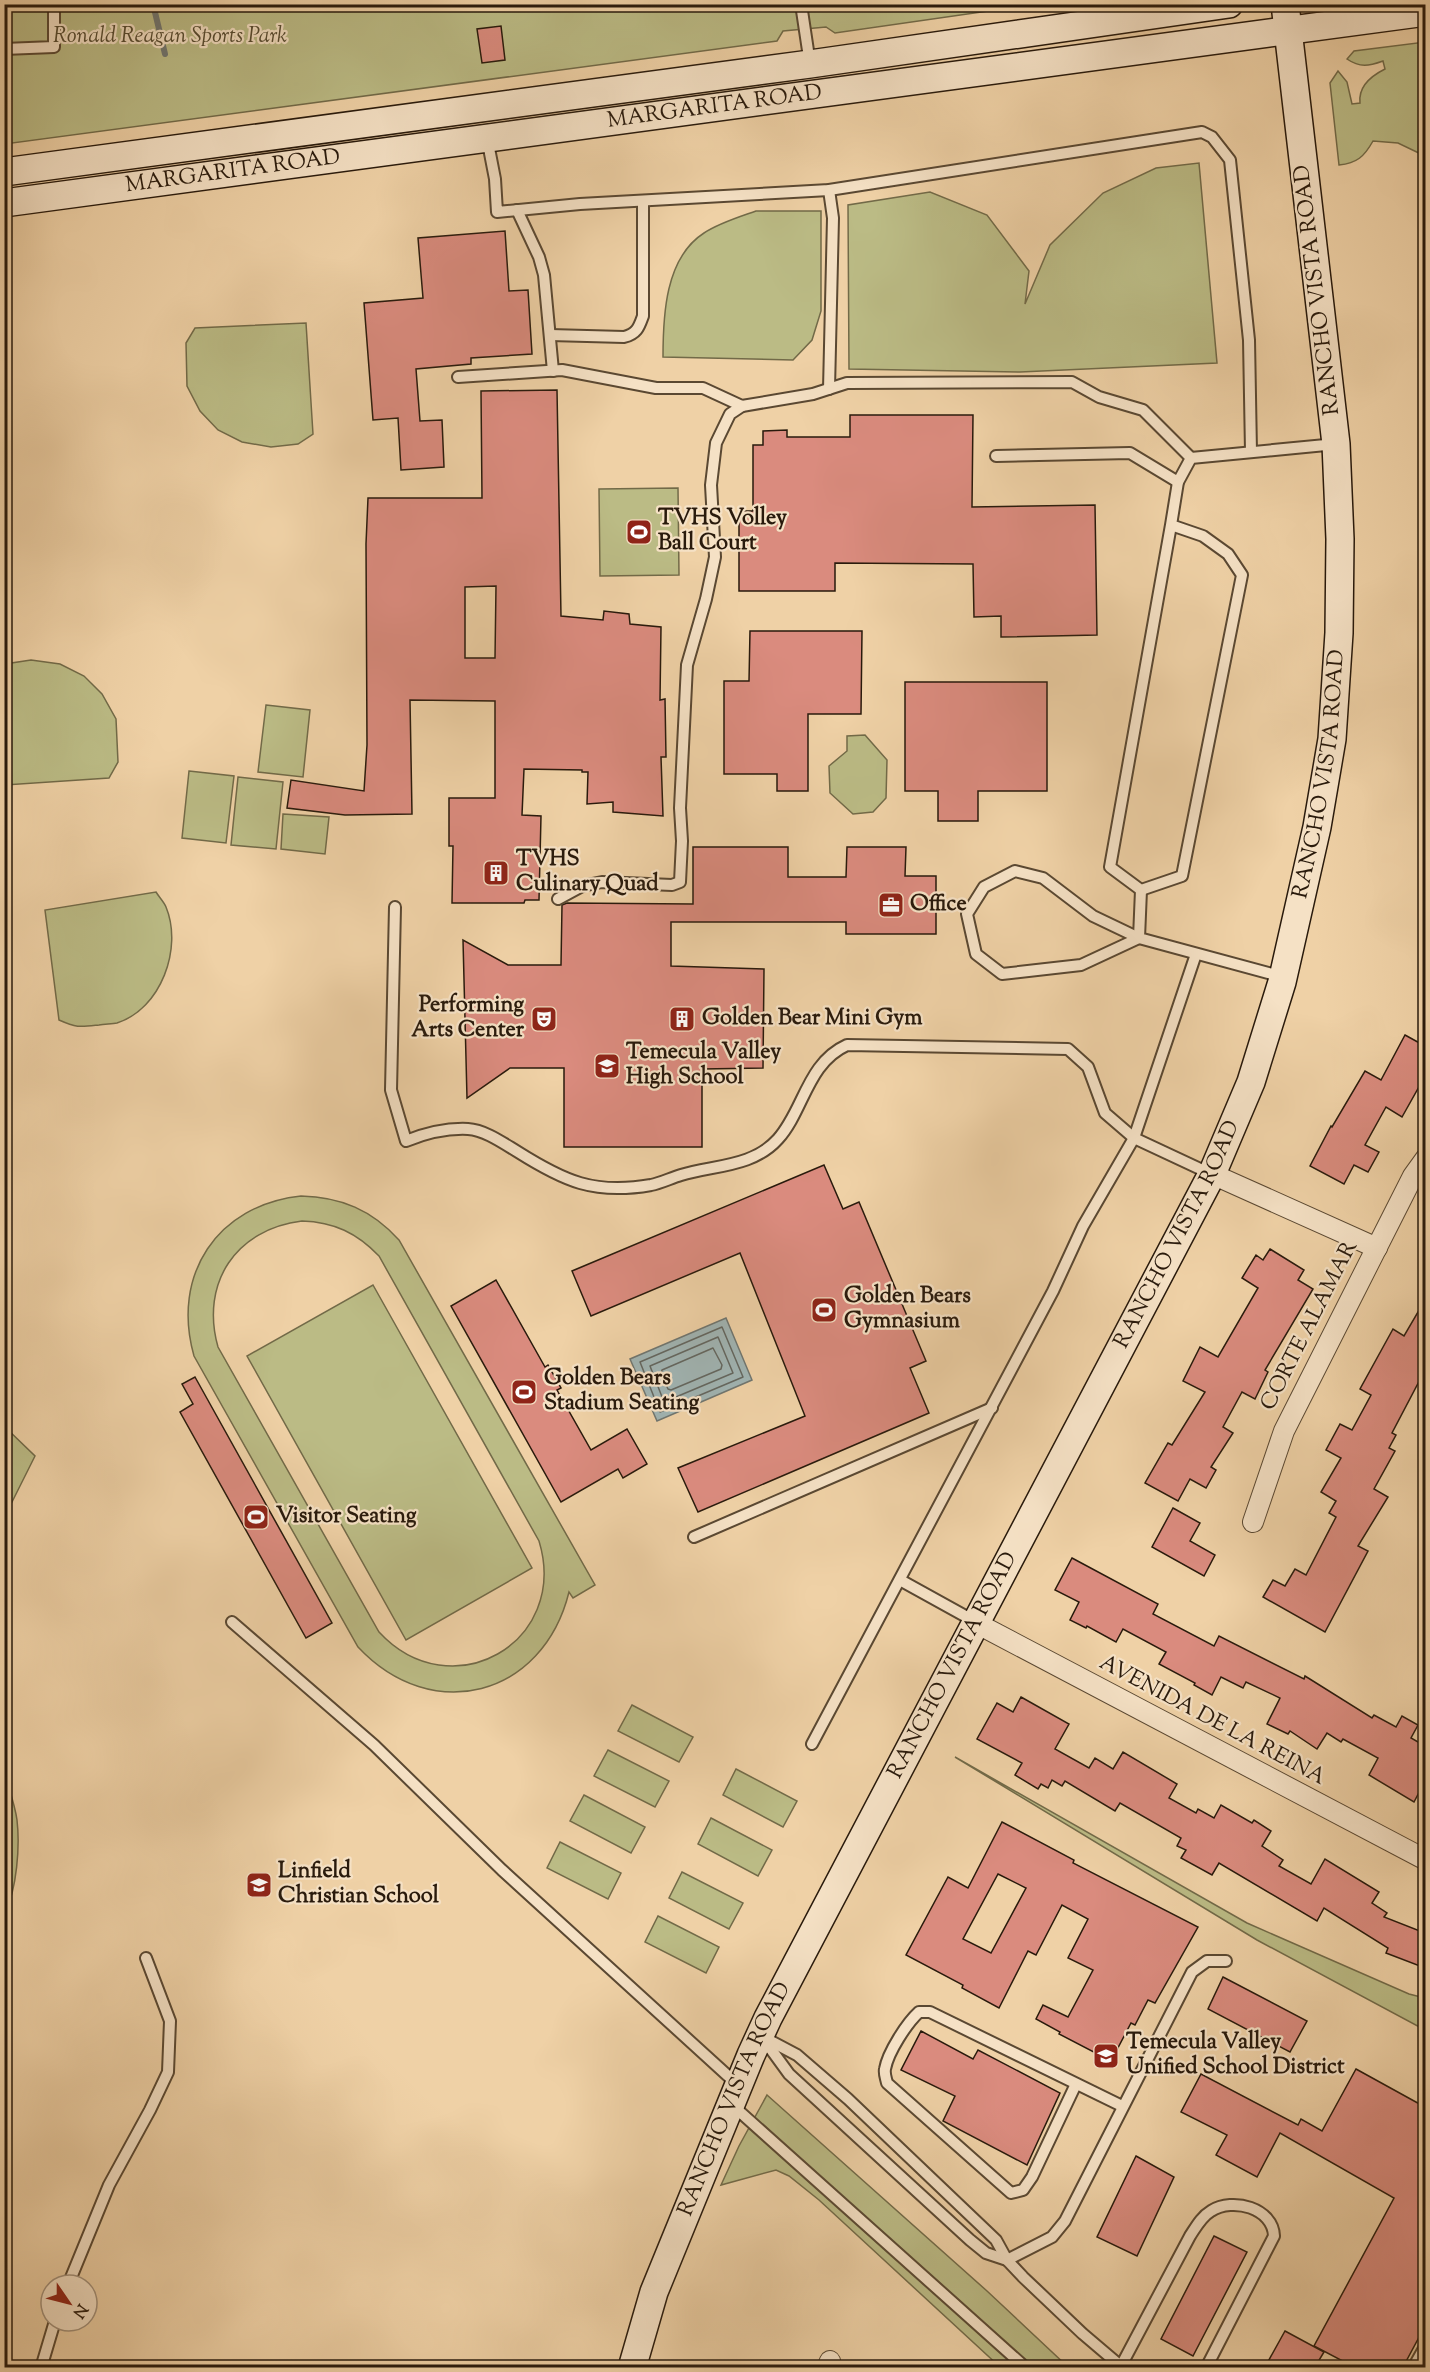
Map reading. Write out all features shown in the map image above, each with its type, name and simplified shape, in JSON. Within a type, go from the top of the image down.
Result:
[{"type":"main road","name":"MARGARITA ROAD","points":[[4,172],[810,64],[1229,4]]},
{"type":"main road","name":"MARGARITA ROAD","points":[[4,203],[487,138],[1286,18],[1425,12]]},
{"type":"main road","name":"RANCHO VISTA ROAD","points":[[632,2367],[654,2292],[734,2094],[761,2036],[1212,1174],[1251,1082],[1283,977],[1317,827],[1332,739],[1339,633],[1340,538],[1336,444],[1286,18]]},
{"type":"street","name":"CORTE ALAMAR","points":[[1253,1522],[1284,1431],[1413,1176],[1425,1158]]},
{"type":"street","points":[[1212,1174],[1377,1248]]},
{"type":"street","name":"AVENIDA DE LA REINA","points":[[976,1623],[1425,1860]]},
{"type":"lane","points":[[4,49],[54,47],[54,4]]},
{"type":"lane","points":[[801,4],[810,64]]},
{"type":"lane","points":[[487,138],[495,179],[497,212],[829,190],[1202,132],[1212,137],[1230,160],[1250,340],[1251,452]]},
{"type":"lane","points":[[829,190],[833,218],[829,389]]},
{"type":"lane","points":[[550,335],[624,338],[633,335],[638,329],[643,316],[643,201]]},
{"type":"lane","points":[[518,210],[539,257],[544,275],[554,371]]},
{"type":"lane","points":[[458,377],[562,370],[656,388],[704,388],[742,406]]},
{"type":"lane","points":[[558,899],[582,886],[602,882],[672,885],[680,882],[682,841],[680,808],[687,665],[716,557],[711,485],[716,443],[730,414],[742,406],[829,389],[848,383],[1072,382],[1099,397],[1143,410],[1191,458]]},
{"type":"lane","points":[[1191,458],[1336,444]]},
{"type":"lane","points":[[996,456],[1130,453],[1178,482]]},
{"type":"lane","points":[[1141,890],[1110,867],[1178,482],[1191,458]]},
{"type":"lane","points":[[1141,890],[1182,876],[1242,575],[1228,554],[1203,536],[1171,525]]},
{"type":"lane","points":[[1139,938],[1081,965],[1002,974],[976,954],[967,914],[984,886],[1015,871],[1043,878],[1093,915],[1139,938],[1283,977]]},
{"type":"lane","points":[[1139,938],[1141,890]]},
{"type":"lane","points":[[395,907],[391,1090],[406,1141],[424,1134],[470,1129],[489,1136],[562,1177],[586,1186],[614,1188],[654,1184],[682,1175],[734,1164],[766,1150],[784,1130],[821,1066],[837,1049],[847,1045],[1068,1048],[1088,1067],[1105,1113],[1134,1138],[1212,1174]]},
{"type":"lane","points":[[812,1744],[1053,1291],[1083,1226],[1134,1138],[1196,954]]},
{"type":"lane","points":[[694,1537],[992,1407]]},
{"type":"lane","points":[[900,1580],[976,1623]]},
{"type":"lane","points":[[232,1622],[374,1745],[734,2094],[1026,2367]]},
{"type":"lane","points":[[73,2273],[109,2185],[168,2072],[170,2021],[146,1958]]},
{"type":"lane","points":[[761,2036],[789,2074],[953,2224],[986,2253],[1007,2260],[1052,2237],[1065,2221],[1192,1972],[1207,1961],[1226,1961]]},
{"type":"lane","points":[[1076,2084],[1032,2177],[1023,2190],[1011,2193],[888,2083],[884,2072],[887,2062],[910,2021],[919,2012],[930,2012],[1122,2106]]},
{"type":"lane","points":[[761,2036],[797,2055],[848,2099],[996,2240],[1007,2260],[1083,2334],[1122,2367],[1190,2236],[1202,2218],[1222,2206],[1236,2205],[1252,2208],[1264,2215],[1274,2227],[1274,2236],[1206,2367]]},
{"type":"lane","points":[[41,2367],[51,2333]]},
{"type":"lane","points":[[1413,2367],[1425,2345]]},
{"type":"green space","name":"Ronald Reagan Sports Park","points":[[4,5],[1030,5],[835,33],[826,27],[783,31],[777,41],[5,144]]},
{"type":"green space","points":[[1425,42],[1425,156],[1398,143],[1373,141],[1359,158],[1351,163],[1339,165],[1330,83],[1338,71],[1347,82],[1352,104],[1360,103],[1361,92],[1366,82],[1385,69],[1383,61],[1365,65],[1356,64],[1347,59],[1354,51]]},
{"type":"green space","points":[[1199,163],[1217,363],[1020,372],[849,369],[848,205],[930,192],[987,215],[1029,271],[1025,304],[1050,245],[1103,193],[1156,168]]},
{"type":"green space","points":[[756,211],[821,211],[821,311],[812,340],[793,360],[663,357],[664,324],[669,289],[681,257],[704,233],[723,223]]},
{"type":"green space","points":[[306,323],[313,434],[298,444],[271,447],[242,442],[218,430],[200,411],[187,386],[186,343],[195,328]]},
{"type":"green space","name":"TVHS Volley Ball Court","points":[[678,488],[679,575],[600,576],[599,489]]},
{"type":"green space","points":[[31,660],[60,664],[84,676],[102,694],[116,719],[118,762],[109,778],[5,785],[5,664]]},
{"type":"green space","points":[[266,705],[310,710],[303,777],[258,772]]},
{"type":"green space","points":[[865,735],[887,760],[886,798],[873,812],[853,814],[830,793],[829,766],[847,751],[847,736]]},
{"type":"green space","points":[[189,771],[234,776],[226,843],[182,838]]},
{"type":"green space","points":[[238,777],[283,782],[276,849],[231,845]]},
{"type":"green space","points":[[283,814],[329,817],[325,854],[281,849]]},
{"type":"green space","points":[[156,892],[166,907],[171,923],[172,940],[170,958],[164,975],[146,1005],[132,1016],[117,1023],[79,1026],[59,1020],[45,910]]},
{"type":"green space","points":[[301,1196],[342,1202],[367,1213],[399,1240],[595,1585],[573,1598],[569,1592],[556,1628],[535,1656],[510,1676],[481,1688],[450,1692],[419,1687],[387,1672],[358,1647],[194,1356],[189,1326],[189,1298],[196,1272],[207,1249],[224,1229],[246,1213],[271,1202]],"holes":[[[302,1221],[344,1230],[362,1241],[379,1256],[539,1541],[544,1577],[537,1609],[521,1635],[498,1654],[469,1664],[439,1665],[408,1655],[379,1632],[218,1347],[214,1324],[214,1301],[219,1281],[228,1263],[258,1235],[279,1226]]]},
{"type":"green space","points":[[373,1285],[532,1568],[406,1640],[247,1356]]},
{"type":"green space","points":[[5,1427],[35,1456],[5,1516]]},
{"type":"green space","points":[[632,1705],[693,1737],[679,1762],[618,1731]]},
{"type":"green space","points":[[608,1750],[669,1781],[655,1807],[594,1776]]},
{"type":"green space","points":[[955,1757],[1247,1923],[1409,1994],[1425,1998],[1425,2030],[1257,1940]]},
{"type":"green space","points":[[736,1769],[797,1801],[783,1827],[723,1795]]},
{"type":"green space","points":[[5,1775],[16,1814],[18,1842],[15,1880],[5,1912]]},
{"type":"green space","points":[[584,1795],[645,1827],[631,1853],[570,1821]]},
{"type":"green space","points":[[711,1818],[772,1850],[758,1876],[698,1844]]},
{"type":"green space","points":[[560,1842],[621,1873],[608,1899],[547,1868]]},
{"type":"green space","points":[[682,1872],[743,1903],[729,1929],[669,1898]]},
{"type":"green space","points":[[658,1916],[719,1947],[706,1973],[645,1942]]},
{"type":"green space","points":[[767,2095],[987,2291],[1068,2367],[1000,2367],[819,2200],[789,2176],[776,2170],[721,2185]]},
{"type":"water","points":[[726,1318],[752,1380],[657,1421],[630,1359]]},
{"type":"building","points":[[501,26],[505,60],[482,63],[477,29]]},
{"type":"building","points":[[505,231],[509,291],[528,290],[532,354],[471,358],[471,364],[416,369],[420,421],[442,420],[444,467],[401,470],[398,418],[373,420],[364,303],[423,298],[418,238]]},
{"type":"building","points":[[557,390],[561,616],[603,620],[604,611],[629,614],[630,624],[661,627],[660,700],[665,699],[666,757],[661,757],[663,816],[613,812],[613,802],[587,804],[588,772],[524,769],[522,815],[541,816],[539,900],[525,900],[524,903],[452,903],[453,846],[449,846],[449,798],[495,798],[495,701],[410,700],[412,814],[345,815],[287,808],[291,780],[364,791],[367,745],[366,544],[368,498],[482,498],[481,391]],"holes":[[[496,586],[495,658],[465,658],[465,587]]]},
{"type":"building","points":[[850,415],[973,415],[972,507],[1095,505],[1097,635],[1001,637],[1001,616],[974,617],[973,564],[835,563],[835,591],[739,591],[739,511],[753,511],[753,445],[763,445],[763,431],[787,430],[787,437],[850,437]]},
{"type":"building","points":[[750,631],[862,631],[861,714],[808,714],[808,791],[777,791],[777,774],[724,774],[724,681],[749,681]]},
{"type":"building","points":[[905,682],[1047,682],[1047,791],[978,791],[978,821],[938,821],[938,791],[905,791]]},
{"type":"building","points":[[693,847],[788,847],[788,877],[846,877],[847,847],[906,847],[905,876],[936,876],[936,934],[846,934],[846,922],[671,922],[671,966],[764,969],[763,1068],[702,1069],[702,1147],[564,1147],[564,1068],[510,1068],[467,1098],[463,940],[508,965],[561,965],[562,905],[567,903],[693,904]]},
{"type":"building","points":[[1405,1035],[1425,1046],[1425,1076],[1402,1117],[1386,1107],[1365,1145],[1379,1152],[1368,1172],[1354,1165],[1344,1184],[1310,1166],[1331,1126],[1365,1071],[1381,1080]]},
{"type":"building","points":[[824,1165],[843,1209],[859,1202],[926,1361],[910,1368],[929,1413],[698,1512],[678,1468],[805,1416],[740,1253],[591,1316],[572,1271]]},
{"type":"building","points":[[1270,1249],[1304,1270],[1298,1280],[1313,1289],[1265,1370],[1268,1372],[1255,1399],[1242,1392],[1223,1427],[1233,1433],[1211,1467],[1216,1470],[1206,1488],[1190,1479],[1178,1501],[1145,1483],[1168,1443],[1172,1445],[1205,1392],[1183,1381],[1200,1347],[1218,1357],[1258,1288],[1242,1278],[1256,1255],[1263,1260]]},
{"type":"building","name":"Golden Bears Stadium Seating","points":[[496,1280],[545,1367],[548,1365],[561,1388],[557,1390],[591,1450],[627,1429],[647,1464],[623,1478],[618,1469],[561,1502],[451,1306]]},
{"type":"building","points":[[1425,1300],[1425,1370],[1392,1433],[1396,1435],[1389,1448],[1395,1451],[1374,1489],[1388,1497],[1358,1546],[1368,1551],[1325,1632],[1263,1597],[1273,1580],[1285,1586],[1295,1569],[1306,1575],[1336,1517],[1329,1513],[1336,1501],[1321,1492],[1341,1458],[1326,1450],[1340,1424],[1352,1430],[1371,1395],[1360,1389],[1393,1329],[1404,1336]]},
{"type":"building","name":"Visitor Seating","points":[[195,1377],[332,1623],[306,1638],[180,1412],[193,1404],[182,1384]]},
{"type":"building","points":[[1173,1508],[1200,1523],[1190,1541],[1215,1555],[1204,1576],[1152,1547]]},
{"type":"building","points":[[1072,1558],[1158,1604],[1153,1614],[1214,1646],[1219,1636],[1304,1679],[1305,1676],[1372,1718],[1374,1715],[1396,1727],[1402,1716],[1418,1725],[1411,1738],[1425,1746],[1425,1781],[1414,1802],[1369,1775],[1378,1758],[1343,1739],[1341,1742],[1327,1733],[1317,1749],[1290,1731],[1288,1734],[1267,1724],[1280,1698],[1246,1682],[1243,1688],[1221,1677],[1212,1695],[1159,1664],[1166,1652],[1123,1629],[1116,1642],[1087,1626],[1086,1628],[1070,1620],[1079,1602],[1055,1590]]},
{"type":"building","points":[[1021,1697],[1069,1724],[1055,1749],[1089,1768],[1095,1758],[1113,1769],[1123,1752],[1177,1784],[1169,1798],[1196,1813],[1198,1809],[1214,1818],[1221,1805],[1252,1823],[1254,1820],[1271,1831],[1262,1846],[1283,1860],[1279,1866],[1311,1884],[1325,1859],[1379,1892],[1372,1903],[1387,1913],[1384,1917],[1425,1933],[1425,1968],[1386,1953],[1388,1948],[1324,1908],[1317,1921],[1219,1863],[1212,1875],[1181,1858],[1186,1850],[1177,1846],[1181,1838],[1120,1803],[1115,1811],[1065,1781],[1062,1786],[1052,1780],[1048,1788],[1041,1784],[1038,1789],[1015,1775],[1022,1763],[977,1739],[997,1703],[1013,1712]]},
{"type":"building","points":[[1002,1822],[1074,1860],[1073,1863],[1198,1927],[1155,2003],[1148,2000],[1135,2025],[1131,2023],[1111,2061],[1059,2034],[1060,2032],[1036,2019],[1043,2005],[1068,2017],[1093,1970],[1068,1958],[1088,1919],[1062,1905],[1036,1955],[1028,1951],[999,2008],[962,1988],[963,1985],[906,1955],[948,1877],[968,1888]],"holes":[[[998,1874],[1026,1888],[991,1953],[963,1939]]]},
{"type":"building","points":[[1223,1977],[1307,2021],[1290,2052],[1208,2009]]},
{"type":"building","points":[[921,2031],[973,2059],[978,2050],[1060,2093],[1027,2165],[943,2121],[955,2096],[901,2070]]},
{"type":"building","points":[[1356,2069],[1425,2107],[1425,2326],[1403,2367],[1354,2367],[1314,2346],[1394,2198],[1280,2133],[1257,2177],[1216,2155],[1227,2135],[1181,2112],[1201,2074],[1298,2125],[1301,2119],[1322,2131]]},
{"type":"building","points":[[1136,2156],[1174,2177],[1137,2256],[1097,2237]]},
{"type":"building","points":[[1214,2236],[1247,2252],[1193,2356],[1161,2339]]},
{"type":"building","points":[[1285,2331],[1324,2352],[1315,2367],[1265,2367]]},
{"type":"waterway","points":[[153,4],[165,54]]},
{"type":"place","name":"TVHS Volley Ball Court","points":[[639,532]]},
{"type":"place","name":"TVHS Culinary Quad","points":[[496,873]]},
{"type":"place","name":"Office","points":[[891,905]]},
{"type":"place","name":"Performing Arts Center","points":[[544,1019]]},
{"type":"place","name":"Golden Bear Mini Gym","points":[[682,1019]]},
{"type":"place","name":"Temecula Valley High School","points":[[607,1066]]},
{"type":"place","name":"Golden Bears Gymnasium","points":[[824,1310]]},
{"type":"place","name":"Golden Bears Stadium Seating","points":[[524,1392]]},
{"type":"place","name":"Visitor Seating","points":[[256,1517]]},
{"type":"place","name":"Linfield Christian School","points":[[259,1885]]},
{"type":"place","name":"Temecula Valley Unified School District","points":[[1106,2056]]}]
